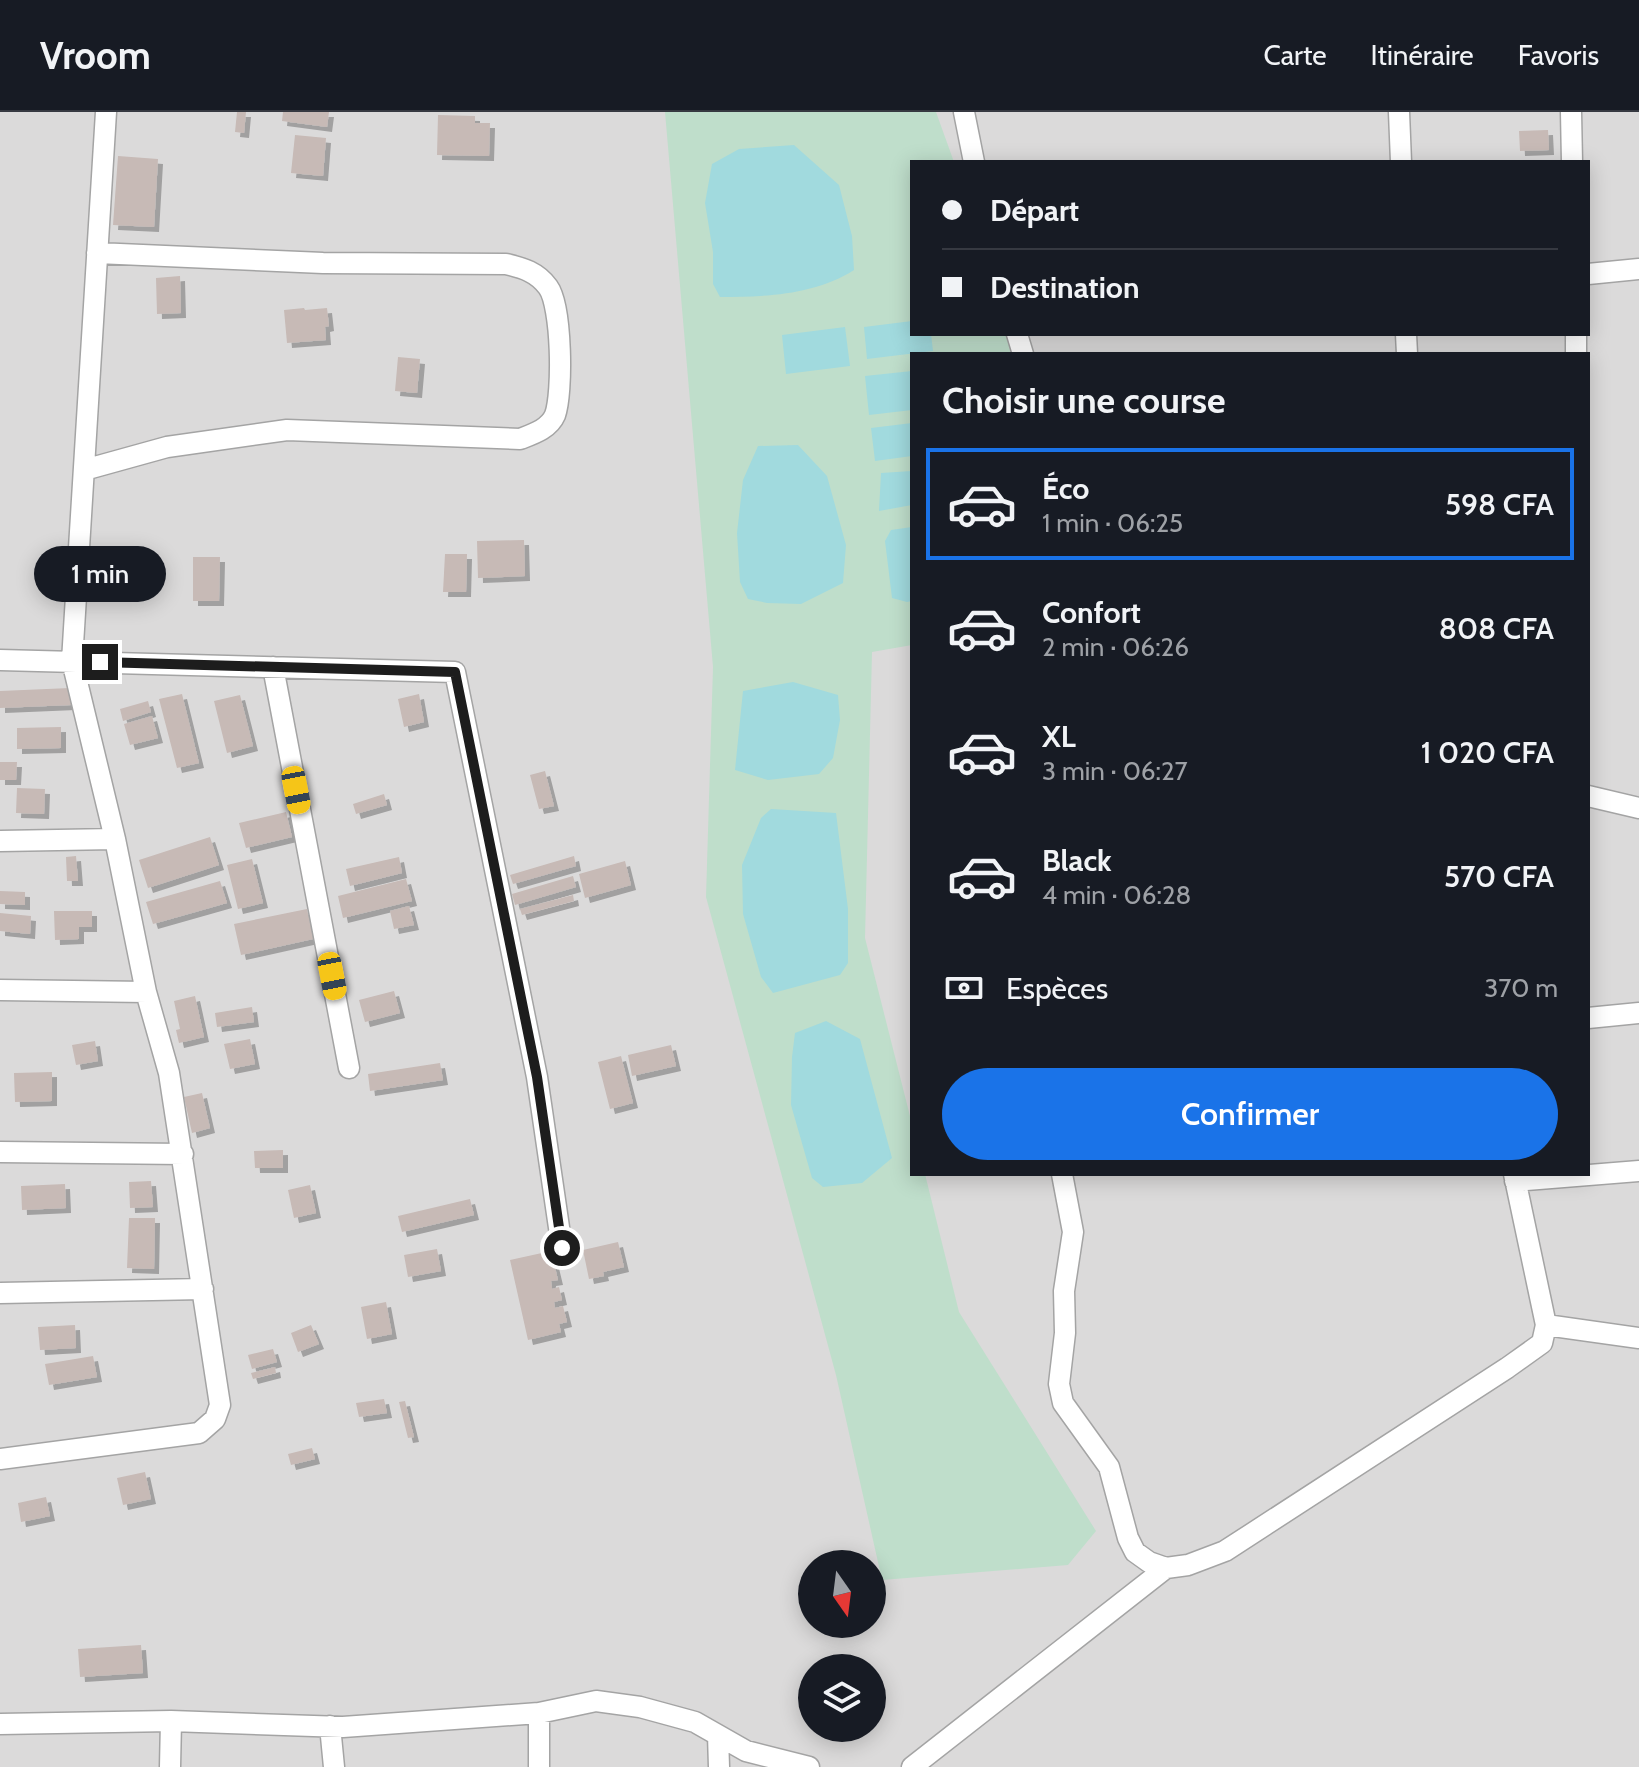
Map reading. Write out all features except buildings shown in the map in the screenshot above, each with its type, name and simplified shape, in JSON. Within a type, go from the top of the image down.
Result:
[{"type":"street","points":[[0,1459],[199,1433],[215,1419],[220,1405],[169,1073],[146,992],[115,839],[72,661],[106,112]]},
{"type":"street","points":[[964,112],[974,160]]},
{"type":"street","points":[[1399,112],[1401,160]]},
{"type":"street","points":[[1571,112],[1572,160]]},
{"type":"street","points":[[84,470],[167,447],[287,430],[520,439],[540,432],[554,417],[558,392],[560,326],[550,288],[531,270],[506,264],[323,263],[97,253]]},
{"type":"street","points":[[1590,274],[1639,269]]},
{"type":"street","points":[[0,660],[455,672],[537,1077],[562,1248]]},
{"type":"street","points":[[273,667],[349,1068]]},
{"type":"street","points":[[1590,796],[1639,808]]},
{"type":"street","points":[[0,841],[115,839]]},
{"type":"street","points":[[0,990],[146,992]]},
{"type":"street","points":[[1590,1018],[1639,1013]]},
{"type":"street","points":[[0,1152],[183,1154]]},
{"type":"street","points":[[1590,1173],[1639,1171]]},
{"type":"street","points":[[1062,1176],[1073,1232],[1064,1291],[1065,1333],[1059,1384],[1063,1403],[1109,1467],[1128,1538],[1135,1552],[1149,1562],[1166,1568],[1188,1565],[1225,1551],[1542,1343],[1546,1325],[1514,1177],[1535,1176]]},
{"type":"street","points":[[0,1293],[203,1289]]},
{"type":"street","points":[[1546,1325],[1639,1338]]},
{"type":"street","points":[[912,1767],[1166,1568]]},
{"type":"street","points":[[0,1724],[171,1721],[330,1726],[411,1724],[539,1713],[596,1701],[640,1707],[695,1722],[746,1751],[809,1767]]},
{"type":"street","points":[[539,1713],[539,1767]]},
{"type":"street","points":[[170,1767],[171,1721]]},
{"type":"street","points":[[330,1726],[334,1767]]},
{"type":"street","points":[[718,1735],[719,1767]]},
{"type":"shaded area","points":[[0,112],[1639,112],[1639,1767],[0,1767]]},
{"type":"green space","points":[[665,112],[936,112],[953,160],[910,160],[910,336],[1006,336],[1010,352],[910,352],[910,645],[872,652],[865,938],[910,1116],[910,1176],[925,1176],[959,1312],[1096,1531],[1068,1565],[886,1580],[886,1550],[875,1550],[836,1375],[706,897],[713,667]]},
{"type":"water","points":[[794,145],[839,185],[852,236],[854,270],[806,290],[720,297],[713,284],[713,252],[705,203],[712,164],[739,149]]},
{"type":"water","points":[[910,321],[910,336],[931,336],[933,351],[867,359],[864,327]]},
{"type":"water","points":[[845,327],[850,366],[786,374],[782,335]]},
{"type":"water","points":[[910,371],[910,410],[869,415],[865,376]]},
{"type":"water","points":[[910,423],[910,456],[875,461],[871,428]]},
{"type":"water","points":[[798,445],[827,476],[846,545],[843,583],[801,604],[748,599],[740,582],[737,533],[743,480],[758,446]]},
{"type":"water","points":[[910,471],[910,505],[879,511],[881,473]]},
{"type":"water","points":[[910,527],[910,601],[892,598],[885,541],[891,530]]},
{"type":"water","points":[[793,682],[838,695],[840,720],[833,758],[819,774],[768,780],[735,770],[743,691]]},
{"type":"water","points":[[771,809],[836,813],[848,909],[848,963],[840,975],[773,993],[761,977],[743,914],[742,865],[761,818]]},
{"type":"water","points":[[826,1021],[860,1039],[892,1158],[862,1183],[823,1187],[812,1178],[791,1105],[795,1033]]},
{"type":"route","points":[[100,662],[455,672],[537,1077],[562,1248]]}]
